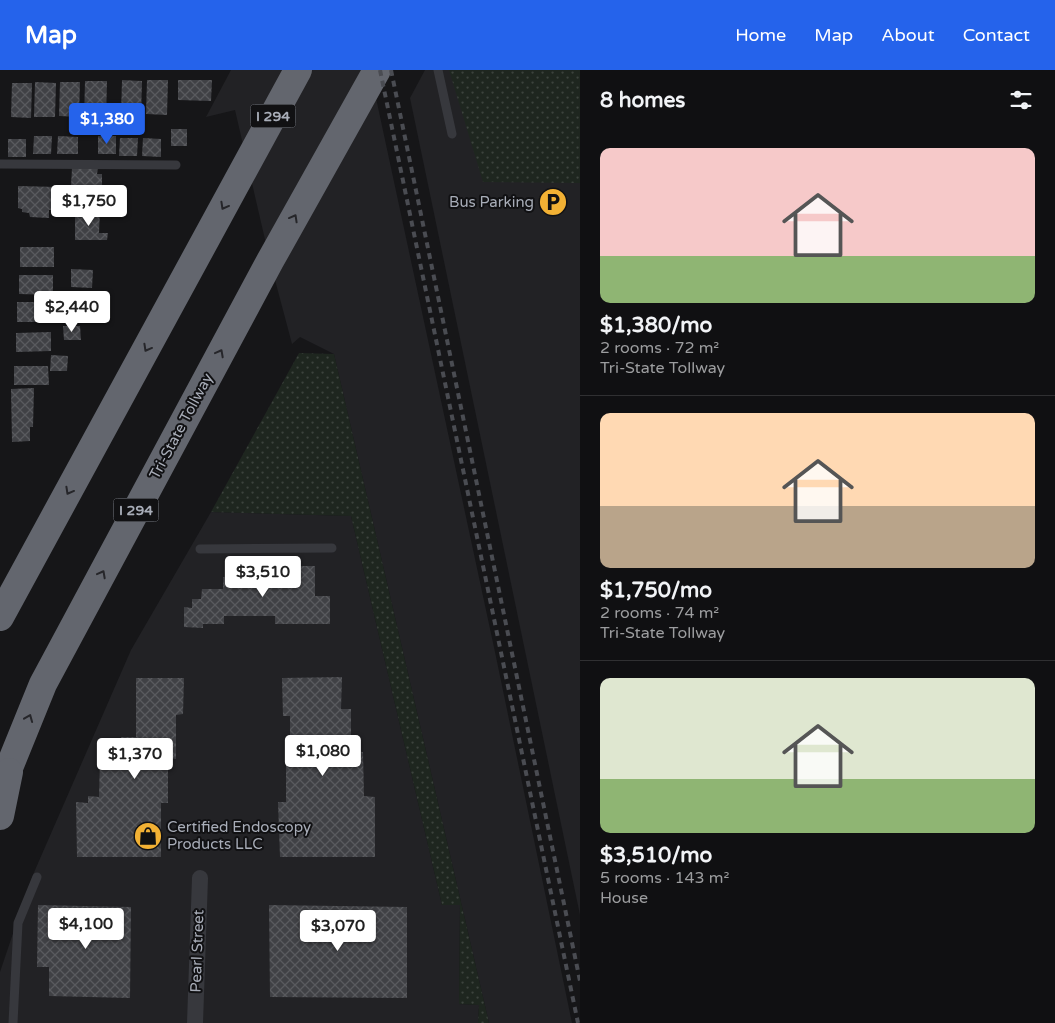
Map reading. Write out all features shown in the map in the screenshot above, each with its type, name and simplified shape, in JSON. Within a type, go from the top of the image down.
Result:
[{"type":"highway","name":"I 294","points":[[0,617],[298,70]]},
{"type":"highway","name":"Tri-State Tollway","points":[[0,790],[43,684],[270,261],[377,70]]},
{"type":"highway","points":[[0,816],[11,764]]},
{"type":"street","name":"Pearl Street","points":[[195,1023],[200,878]]},
{"type":"lane","points":[[438,70],[452,134]]},
{"type":"lane","points":[[0,164],[176,165]]},
{"type":"lane","points":[[200,549],[332,548]]},
{"type":"lane","points":[[13,1023],[18,923],[37,878]]},
{"type":"shaded area","points":[[231,70],[370,70],[495,652],[572,1023],[489,1023],[334,354],[300,337],[292,344],[270,261],[235,110],[206,117]]},
{"type":"shaded area","points":[[425,70],[580,70],[580,915],[410,98]]},
{"type":"shaded area","points":[[449,70],[580,70],[580,183],[483,182]]},
{"type":"shaded area","points":[[299,353],[334,354],[489,1023],[478,1023],[479,1005],[459,1004],[460,905],[442,905],[351,516],[211,512]]},
{"type":"shaded area","points":[[211,512],[351,516],[442,905],[460,905],[459,1004],[479,1005],[478,1023],[0,1023],[0,972],[32,877],[131,650]]},
{"type":"building","points":[[122,80],[142,81],[141,115],[121,115]]},
{"type":"building","points":[[147,80],[168,80],[167,115],[146,114]]},
{"type":"building","points":[[178,80],[212,80],[211,101],[178,100]]},
{"type":"building","points":[[85,81],[107,81],[106,120],[84,120]]},
{"type":"building","points":[[35,82],[56,83],[55,117],[34,117]]},
{"type":"building","points":[[60,82],[80,82],[79,117],[59,116]]},
{"type":"building","points":[[12,83],[32,83],[31,118],[11,117]]},
{"type":"building","points":[[171,129],[187,129],[187,146],[171,146]]},
{"type":"building","points":[[34,136],[52,136],[51,154],[33,154]]},
{"type":"building","points":[[58,136],[78,137],[78,154],[57,154]]},
{"type":"building","points":[[98,136],[116,136],[116,154],[98,154]]},
{"type":"building","points":[[120,138],[138,138],[137,156],[119,156]]},
{"type":"building","points":[[143,138],[161,139],[161,157],[142,156]]},
{"type":"building","points":[[8,139],[26,139],[26,157],[8,157]]},
{"type":"building","points":[[72,168],[98,168],[97,174],[102,174],[102,196],[78,195],[79,186],[71,186]]},
{"type":"building","points":[[18,186],[58,187],[58,210],[49,210],[49,218],[30,217],[29,213],[22,212],[22,209],[18,208]]},
{"type":"building","points":[[80,211],[100,211],[99,233],[108,233],[107,240],[75,240],[75,214],[80,214]]},
{"type":"building","points":[[20,247],[54,247],[54,267],[20,267]]},
{"type":"building","points":[[71,269],[93,270],[92,288],[71,287]]},
{"type":"building","points":[[19,275],[53,275],[53,295],[19,294]]},
{"type":"building","points":[[73,297],[91,297],[91,312],[74,312]]},
{"type":"building","points":[[17,302],[52,302],[52,322],[17,322]]},
{"type":"building","points":[[63,326],[80,326],[81,340],[64,340]]},
{"type":"building","points":[[51,332],[51,351],[16,352],[16,333]]},
{"type":"building","points":[[51,355],[68,356],[67,371],[50,371]]},
{"type":"building","points":[[14,366],[48,366],[49,385],[14,385]]},
{"type":"building","points":[[34,388],[33,427],[30,427],[30,441],[12,442],[11,389]]},
{"type":"building","points":[[249,566],[315,566],[315,596],[330,596],[330,624],[275,624],[275,616],[224,616],[224,624],[203,624],[203,628],[184,627],[184,607],[192,608],[192,599],[201,599],[202,589],[223,589],[223,577],[249,578]]},
{"type":"building","points":[[342,677],[341,709],[351,709],[351,751],[363,752],[364,796],[375,797],[375,857],[280,857],[278,802],[286,802],[286,759],[290,759],[290,716],[283,716],[282,678]]},
{"type":"building","points":[[136,678],[184,678],[183,714],[176,715],[176,759],[168,758],[168,803],[161,803],[161,857],[77,857],[76,802],[88,803],[88,796],[99,797],[100,757],[110,758],[110,752],[121,752],[121,737],[136,737]]},
{"type":"building","points":[[38,905],[131,907],[130,998],[49,996],[49,967],[37,967]]},
{"type":"building","points":[[269,905],[407,907],[407,998],[270,997]]},
{"type":"railway","points":[[380,70],[578,1023]]},
{"type":"railway","points":[[391,70],[580,981]]},
{"type":"place","name":"Bus Parking","points":[[553,202]]},
{"type":"place","name":"Certified Endoscopy Products LLC","points":[[148,836]]}]
